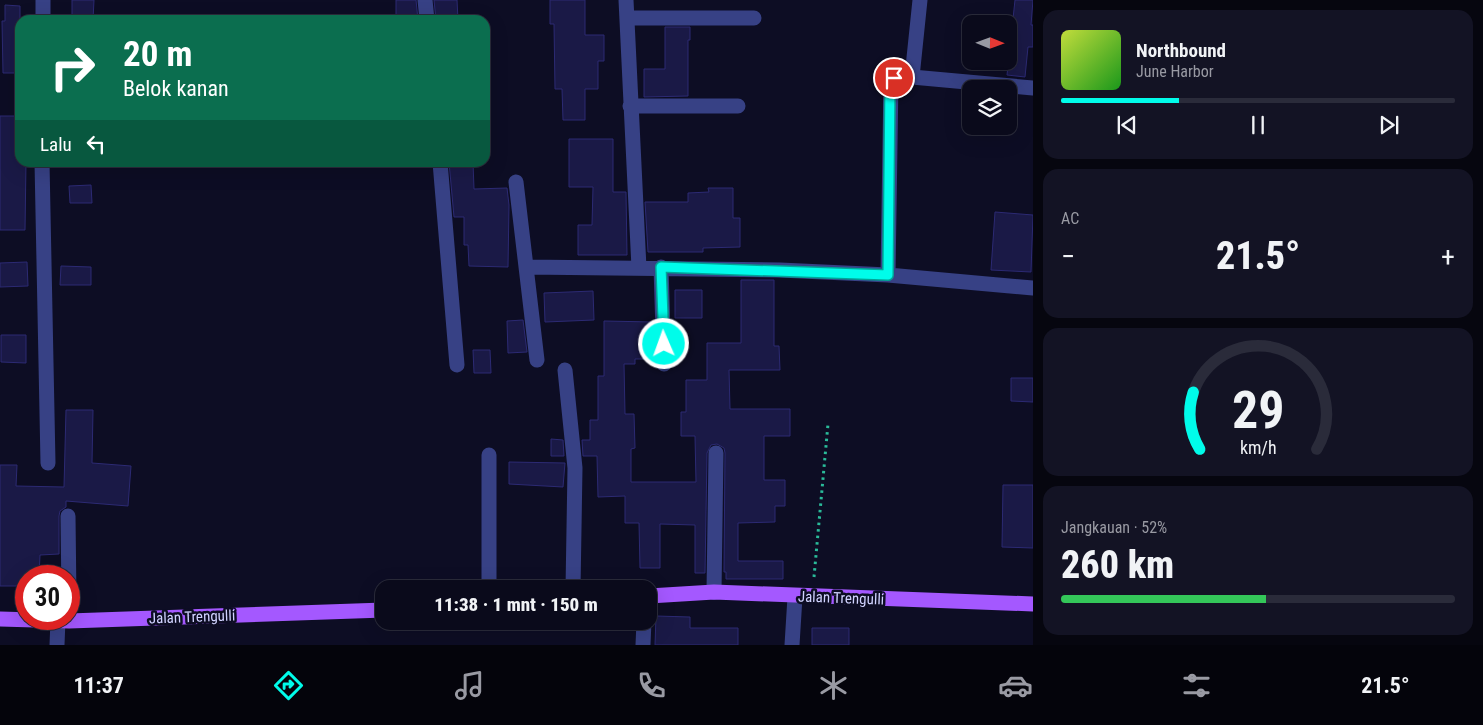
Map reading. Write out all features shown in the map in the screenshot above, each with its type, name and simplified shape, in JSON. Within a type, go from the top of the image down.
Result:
[{"type":"main road","name":"Jalan Trengulli","points":[[657,596],[714,592],[812,598],[1033,604]]},
{"type":"main road","name":"Jalan Trengulli","points":[[80,620],[375,610]]},
{"type":"main road","name":"Jalan Trengulli","points":[[0,619],[15,619]]},
{"type":"street","points":[[43,0],[43,15]]},
{"type":"street","points":[[425,0],[426,15]]},
{"type":"street","points":[[626,0],[639,268]]},
{"type":"street","points":[[912,76],[920,0]]},
{"type":"street","points":[[627,18],[754,18]]},
{"type":"street","points":[[888,275],[890,83],[894,78],[912,76],[1033,88]]},
{"type":"street","points":[[630,106],[738,106]]},
{"type":"street","points":[[42,167],[48,463]]},
{"type":"street","points":[[440,167],[457,365]]},
{"type":"street","points":[[516,182],[537,360]]},
{"type":"street","points":[[526,267],[661,267],[888,275],[1033,288]]},
{"type":"street","points":[[661,267],[664,364]]},
{"type":"street","points":[[565,370],[575,468],[573,580]]},
{"type":"street","points":[[714,592],[716,453]]},
{"type":"street","points":[[489,455],[490,580]]},
{"type":"street","points":[[68,516],[69,565]]},
{"type":"street","points":[[792,645],[795,597]]},
{"type":"street","points":[[58,645],[62,630]]},
{"type":"street","points":[[644,630],[644,645]]},
{"type":"path","points":[[812,598],[828,424]]},
{"type":"building","points":[[72,0],[94,0],[93,15],[72,15]]},
{"type":"building","points":[[396,0],[416,0],[418,15],[396,15]]},
{"type":"building","points":[[434,0],[457,0],[458,15],[436,15]]},
{"type":"building","points":[[550,0],[585,0],[585,35],[604,35],[604,61],[598,61],[598,89],[585,89],[585,120],[563,120],[562,89],[555,89],[554,24],[550,24]]},
{"type":"building","points":[[1015,0],[1033,0],[1031,25],[1033,25],[1033,47],[1028,47],[1025,77],[1007,75],[1008,70],[1018,70],[1018,15],[1013,15]]},
{"type":"building","points":[[5,5],[20,6],[20,15],[15,15],[15,73],[3,73],[2,21],[5,21]]},
{"type":"building","points":[[665,27],[690,27],[690,40],[688,40],[688,96],[644,97],[644,69],[665,69]]},
{"type":"building","points":[[0,116],[15,116],[15,167],[26,167],[25,230],[0,230]]},
{"type":"building","points":[[569,139],[613,139],[613,192],[626,192],[627,255],[578,255],[578,225],[592,225],[593,187],[569,187]]},
{"type":"building","points":[[449,167],[473,167],[474,189],[507,188],[509,205],[508,267],[469,266],[468,245],[464,245],[464,217],[454,217]]},
{"type":"building","points":[[91,185],[92,203],[70,203],[69,186]]},
{"type":"building","points":[[708,188],[733,188],[733,218],[740,218],[740,247],[703,248],[703,252],[648,252],[645,202],[688,202],[688,193],[709,192]]},
{"type":"building","points":[[995,212],[1033,215],[1031,272],[991,270]]},
{"type":"building","points":[[27,262],[28,286],[0,287],[0,263]]},
{"type":"building","points":[[61,266],[91,267],[91,285],[60,285]]},
{"type":"building","points":[[741,280],[774,280],[774,346],[779,346],[780,370],[729,370],[730,409],[790,409],[790,436],[764,436],[764,480],[785,480],[785,506],[775,506],[775,522],[738,523],[738,561],[783,561],[783,579],[726,579],[726,572],[724,572],[725,453],[724,448],[717,444],[711,445],[707,453],[705,573],[695,573],[695,525],[660,524],[660,568],[640,568],[639,523],[625,523],[625,496],[598,497],[597,456],[583,456],[582,440],[590,440],[590,420],[598,420],[598,376],[604,376],[604,321],[653,322],[654,359],[635,359],[635,364],[624,364],[625,414],[634,414],[635,448],[631,449],[631,482],[696,482],[695,436],[681,436],[681,412],[686,412],[686,380],[707,380],[707,343],[741,343]]},
{"type":"building","points":[[675,290],[702,290],[702,318],[675,318]]},
{"type":"building","points":[[593,291],[594,320],[545,322],[544,293]]},
{"type":"building","points":[[523,320],[527,352],[508,353],[507,321]]},
{"type":"building","points":[[1,335],[26,335],[26,363],[1,362]]},
{"type":"building","points":[[473,350],[490,350],[491,373],[474,373]]},
{"type":"building","points":[[1011,378],[1033,378],[1033,402],[1011,401]]},
{"type":"building","points":[[66,410],[93,410],[92,463],[131,466],[128,506],[66,501],[66,507],[60,511],[59,516],[59,554],[40,555],[40,565],[15,565],[15,586],[0,586],[0,465],[17,465],[16,486],[64,487]]},
{"type":"building","points":[[551,439],[563,440],[564,456],[551,456]]},
{"type":"building","points":[[509,462],[565,463],[563,487],[509,484]]},
{"type":"building","points":[[1003,485],[1033,485],[1033,548],[1002,547]]},
{"type":"building","points":[[657,616],[690,617],[690,628],[738,628],[738,645],[655,645]]},
{"type":"building","points":[[812,628],[849,628],[849,645],[812,645]]},
{"type":"route","points":[[664,344],[661,267],[888,275],[890,83],[894,78]]}]
